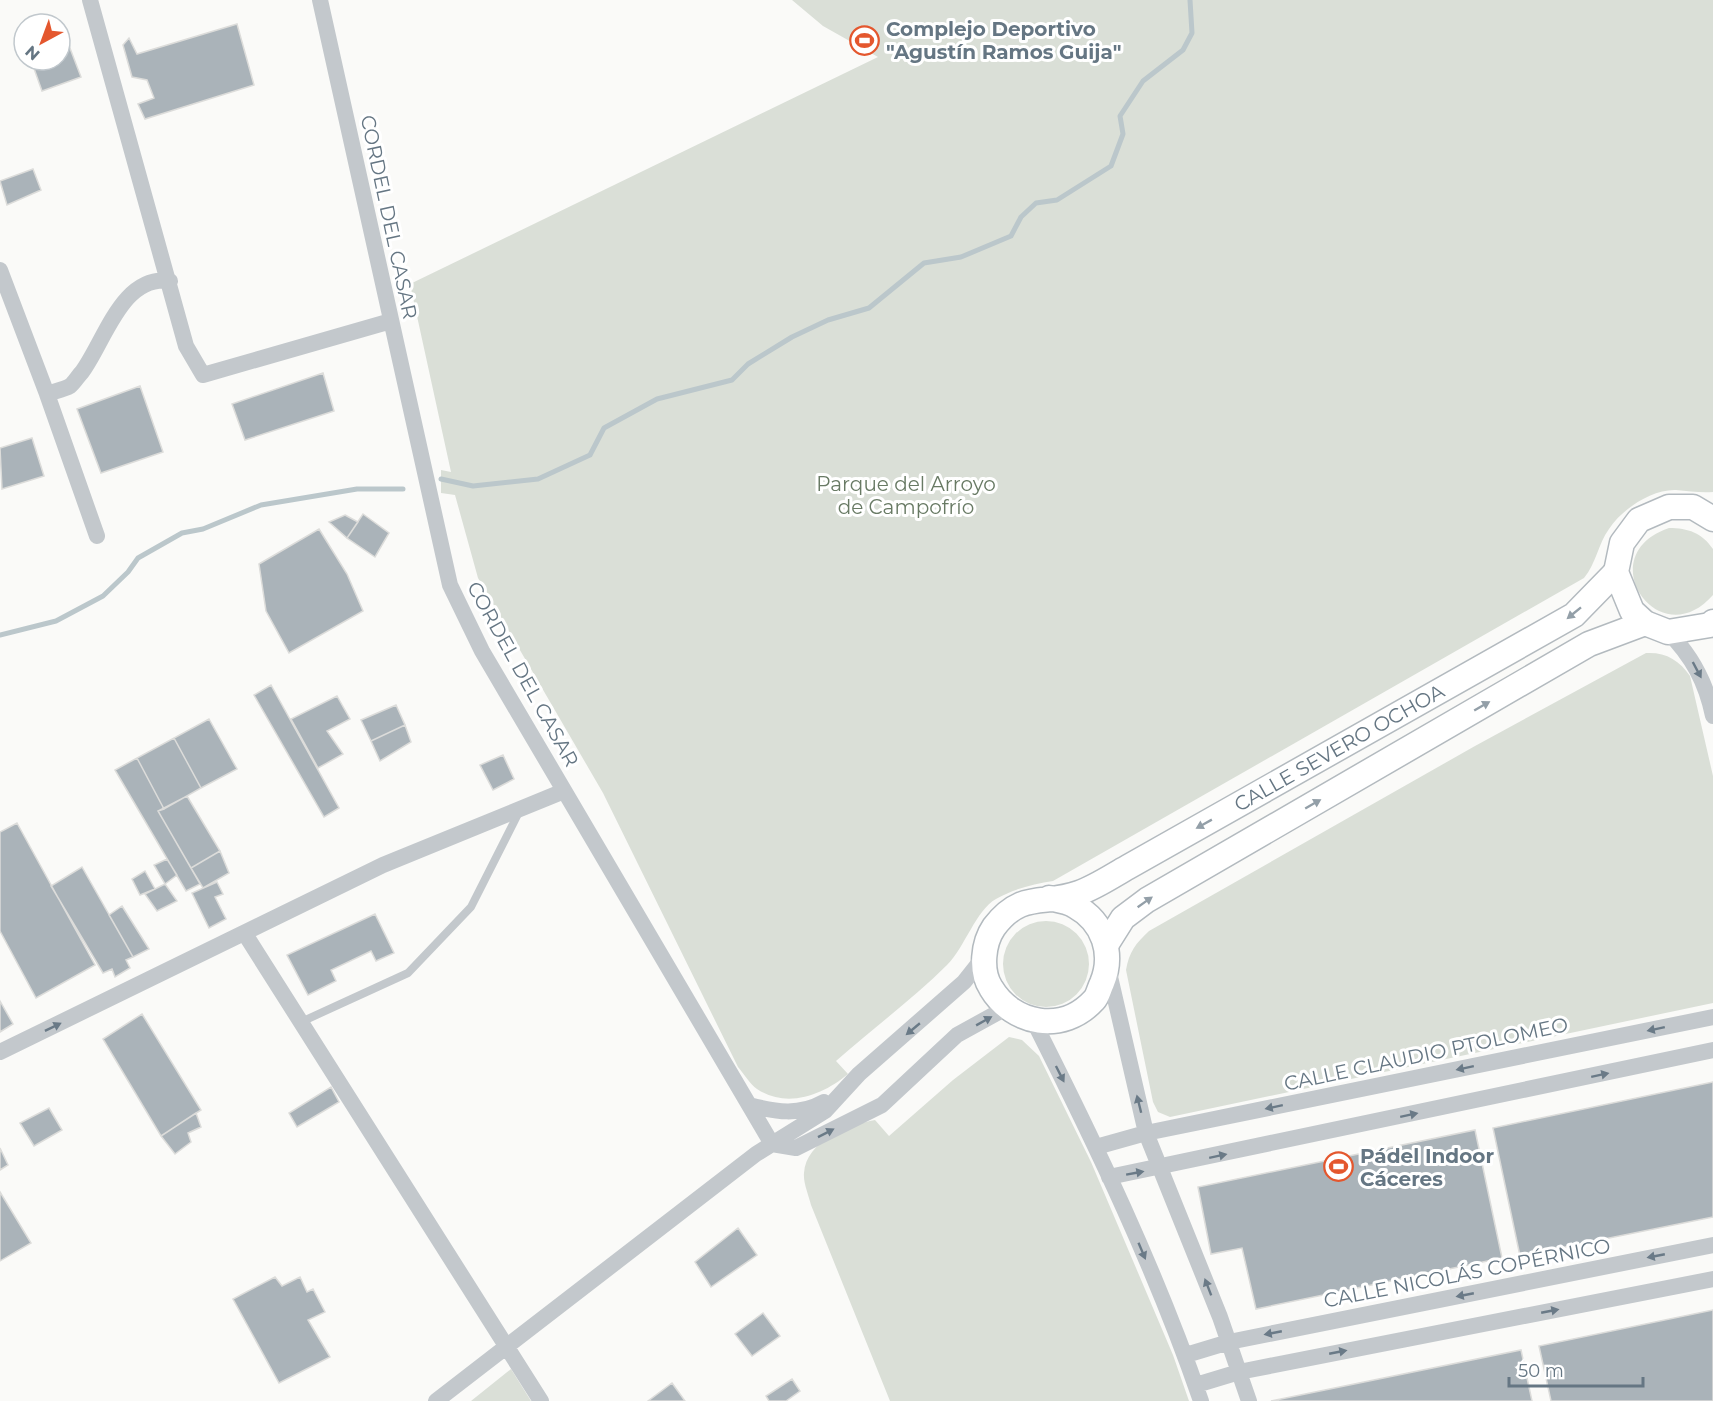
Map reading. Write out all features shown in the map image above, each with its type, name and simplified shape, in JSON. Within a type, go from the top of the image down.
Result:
[{"type":"main road","points":[[1706,510],[1669,507],[1639,520],[1622,543],[1616,572],[1632,611],[1645,622],[1668,632],[1710,625],[1713,622]]},
{"type":"main road","name":"CALLE SEVERO OCHOA","points":[[1049,898],[1078,894],[1574,615],[1616,572]]},
{"type":"main road","name":"CALLE SEVERO OCHOA","points":[[1107,956],[1123,918],[1147,900],[1589,644],[1645,622]]},
{"type":"main road","points":[[1049,898],[1074,905],[1095,921],[1107,956],[1095,999],[1068,1019],[1034,1022],[1006,1008],[989,986],[983,958],[989,934],[1004,914],[1025,902],[1049,898]]},
{"type":"street","points":[[90,0],[93,18],[170,282],[186,346],[203,375],[390,321]]},
{"type":"street","name":"CORDEL DEL CASAR","points":[[320,0],[450,585],[482,651],[772,1144]]},
{"type":"street","points":[[0,270],[97,536]]},
{"type":"street","points":[[47,394],[71,386],[90,361],[120,308],[141,286],[159,280],[170,282]]},
{"type":"street","points":[[1668,632],[1688,652],[1708,690],[1713,716]]},
{"type":"street","points":[[0,1052],[383,865],[564,791]]},
{"type":"street","points":[[245,934],[541,1401]]},
{"type":"street","points":[[1107,956],[1146,1133],[1229,1342],[1249,1401]]},
{"type":"street","points":[[436,1401],[772,1144],[825,1111],[859,1074],[943,1003],[983,958]]},
{"type":"street","points":[[772,1144],[796,1148],[882,1105],[957,1035],[1006,1008]]},
{"type":"street","name":"CALLE CLAUDIO PTOLOMEO","points":[[1096,1147],[1146,1133],[1713,1017]]},
{"type":"street","points":[[1034,1022],[1110,1178],[1186,1355],[1198,1393],[1239,1372],[1713,1279]]},
{"type":"street","points":[[1110,1178],[1713,1050]]},
{"type":"street","points":[[749,1105],[786,1113],[814,1108],[843,1092]]},
{"type":"street","points":[[843,1092],[854,1111],[862,1115]]},
{"type":"street","name":"CALLE NICOLÁS COPÉRNICO","points":[[1186,1355],[1229,1342],[1713,1245]]},
{"type":"lane","points":[[301,1022],[408,973],[471,907],[520,810]]},
{"type":"green space","name":"Parque del Arroyo de Campofrío","points":[[792,0],[1713,0],[1713,492],[1667,491],[1638,502],[1622,514],[1609,529],[1584,578],[1053,881],[1024,887],[996,899],[982,911],[947,965],[836,1061],[848,1074],[816,1093],[792,1099],[768,1095],[757,1089],[738,1067],[603,793],[478,578],[455,495],[441,493],[441,470],[451,472],[410,284],[878,57],[823,26]]},
{"type":"green space","points":[[1669,528],[1694,532],[1713,549],[1713,595],[1692,611],[1672,614],[1654,608],[1641,595],[1634,577],[1635,559],[1646,541]]},
{"type":"green space","points":[[1646,653],[1671,658],[1690,676],[1713,776],[1713,1003],[1170,1117],[1158,1112],[1153,1102],[1126,970],[1134,948],[1149,931],[1475,746]]},
{"type":"green space","points":[[1046,921],[1063,924],[1077,933],[1086,947],[1089,964],[1086,981],[1077,995],[1063,1004],[1046,1007],[1029,1004],[1015,995],[1006,981],[1003,964],[1006,947],[1015,933],[1029,924]]},
{"type":"green space","points":[[1009,1037],[1022,1040],[1039,1056],[1091,1162],[1173,1355],[1189,1401],[890,1401],[811,1205],[804,1177],[807,1162],[820,1143],[853,1126],[875,1120],[889,1136],[953,1080]]},
{"type":"green space","points":[[511,1369],[531,1401],[471,1401]]},
{"type":"building","points":[[237,24],[254,85],[145,119],[138,104],[154,98],[147,80],[132,77],[123,45],[129,38],[137,54]]},
{"type":"building","points":[[72,53],[81,77],[42,91],[35,72],[72,72]]},
{"type":"building","points":[[33,169],[41,190],[7,205],[0,181]]},
{"type":"building","points":[[323,373],[334,411],[245,440],[232,404]]},
{"type":"building","points":[[140,386],[163,452],[101,473],[77,409]]},
{"type":"building","points":[[32,438],[44,476],[2,489],[0,448]]},
{"type":"building","points":[[363,514],[389,533],[375,557],[347,538]]},
{"type":"building","points":[[345,515],[358,522],[347,538],[329,522]]},
{"type":"building","points":[[319,529],[347,574],[363,611],[289,653],[266,611],[259,564]]},
{"type":"building","points":[[271,685],[339,808],[324,817],[254,695]]},
{"type":"building","points":[[337,696],[350,719],[327,731],[343,754],[318,768],[291,719]]},
{"type":"building","points":[[396,705],[405,725],[371,741],[361,720]]},
{"type":"building","points":[[209,719],[237,769],[201,788],[174,738]]},
{"type":"building","points":[[405,725],[411,742],[380,761],[371,741]]},
{"type":"building","points":[[174,738],[201,788],[164,809],[137,758]]},
{"type":"building","points":[[503,755],[514,779],[493,790],[480,765]]},
{"type":"building","points":[[137,758],[164,809],[158,811],[200,884],[186,891],[115,770]]},
{"type":"building","points":[[187,796],[220,851],[191,868],[158,811]]},
{"type":"building","points":[[17,823],[95,965],[36,998],[0,931],[0,832]]},
{"type":"building","points":[[220,851],[229,873],[203,888],[191,868]]},
{"type":"building","points":[[167,859],[177,875],[165,884],[154,865]]},
{"type":"building","points":[[82,867],[133,957],[126,960],[130,968],[115,977],[112,969],[103,973],[51,886]]},
{"type":"building","points":[[145,871],[155,889],[140,895],[132,879]]},
{"type":"building","points":[[217,882],[223,894],[215,897],[226,919],[209,928],[192,893]]},
{"type":"building","points":[[165,884],[177,901],[157,911],[145,894]]},
{"type":"building","points":[[122,906],[149,949],[133,957],[109,915]]},
{"type":"building","points":[[375,914],[394,953],[376,961],[371,951],[331,970],[336,981],[308,995],[287,955]]},
{"type":"building","points":[[0,1001],[13,1024],[0,1032]]},
{"type":"building","points":[[142,1014],[201,1110],[161,1136],[103,1039]]},
{"type":"building","points":[[1713,1082],[1713,1217],[1520,1256],[1493,1128]]},
{"type":"building","points":[[331,1087],[339,1102],[297,1127],[289,1113]]},
{"type":"building","points":[[49,1108],[62,1130],[34,1146],[20,1123]]},
{"type":"building","points":[[196,1113],[201,1127],[188,1133],[191,1142],[175,1154],[161,1136]]},
{"type":"building","points":[[1475,1130],[1502,1258],[1256,1309],[1242,1248],[1211,1254],[1198,1187]]},
{"type":"building","points":[[0,1148],[8,1165],[0,1170]]},
{"type":"building","points":[[0,1192],[31,1243],[0,1261]]},
{"type":"building","points":[[738,1228],[757,1255],[711,1287],[695,1262]]},
{"type":"building","points":[[275,1277],[282,1286],[300,1277],[307,1292],[313,1289],[325,1312],[308,1320],[330,1357],[279,1383],[233,1299]]},
{"type":"building","points":[[1713,1310],[1713,1401],[1551,1401],[1539,1346]]},
{"type":"building","points":[[763,1313],[780,1336],[752,1356],[735,1334]]},
{"type":"building","points":[[1521,1350],[1532,1401],[1271,1401]]},
{"type":"building","points":[[792,1379],[800,1391],[786,1401],[769,1401],[766,1396]]},
{"type":"building","points":[[672,1383],[685,1401],[648,1401]]},
{"type":"waterway","points":[[441,479],[473,486],[538,479],[590,455],[604,428],[657,399],[732,380],[748,364],[792,337],[828,320],[869,308],[924,263],[961,257],[1011,236],[1021,217],[1036,203],[1057,200],[1111,166],[1123,134],[1120,116],[1143,81],[1183,50],[1192,33],[1190,0]]},
{"type":"waterway","points":[[0,635],[56,621],[103,596],[128,572],[138,558],[182,533],[203,529],[261,505],[357,489],[403,489]]},
{"type":"place","name":"Complejo Deportivo \"Agustín Ramos Guija\"","points":[[865,41]]},
{"type":"place","name":"Pádel Indoor Cáceres","points":[[1339,1167]]}]
